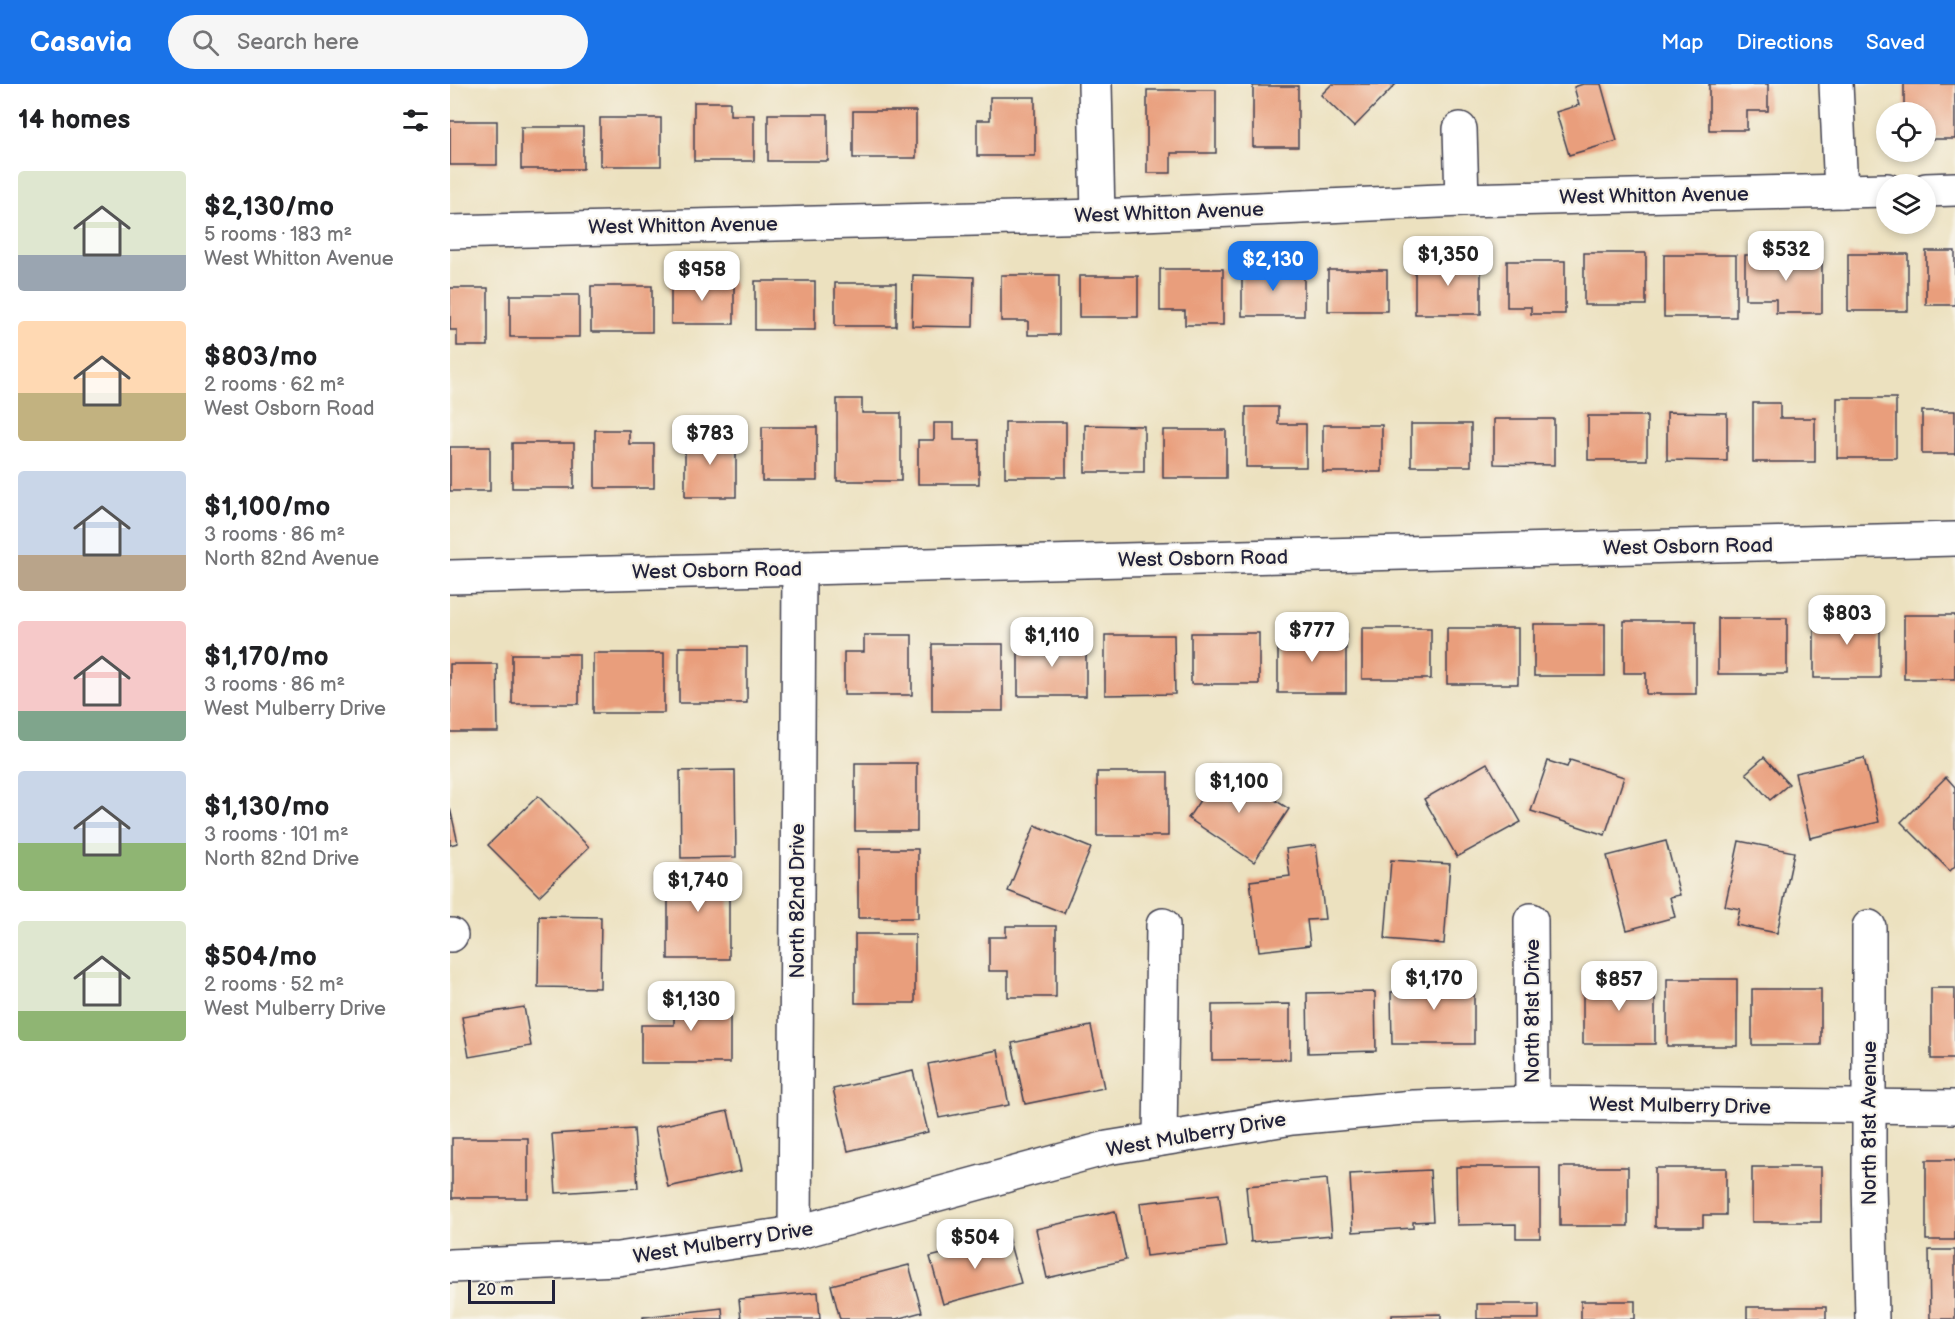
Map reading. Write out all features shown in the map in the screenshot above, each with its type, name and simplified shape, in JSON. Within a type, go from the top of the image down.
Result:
[{"type":"street","points":[[1095,84],[1098,216]]},
{"type":"street","points":[[1836,84],[1841,191]]},
{"type":"street","points":[[1460,129],[1462,200]]},
{"type":"street","points":[[1936,190],[1955,189]]},
{"type":"street","name":"West Whitton Avenue","points":[[450,232],[1098,216],[1462,200],[1876,190]]},
{"type":"street","name":"West Osborn Road","points":[[450,577],[1955,539]]},
{"type":"street","name":"North 82nd Drive","points":[[795,1233],[799,568]]},
{"type":"street","name":"North 81st Drive","points":[[1531,920],[1532,1103]]},
{"type":"street","points":[[1160,1139],[1163,925]]},
{"type":"street","name":"North 81st Avenue","points":[[1869,927],[1872,1319]]},
{"type":"street","name":"West Mulberry Drive","points":[[450,1266],[618,1259],[795,1233],[1048,1163],[1160,1139],[1339,1113],[1414,1107],[1532,1103],[1955,1107]]},
{"type":"building","points":[[1332,84],[1396,84],[1354,127],[1321,95]]},
{"type":"building","points":[[1583,84],[1601,84],[1617,141],[1569,155],[1556,112],[1579,105],[1574,87]]},
{"type":"building","points":[[1709,84],[1768,84],[1768,111],[1747,111],[1747,130],[1709,130]]},
{"type":"building","points":[[1904,84],[1955,84],[1955,139],[1936,139],[1936,102],[1904,102]]},
{"type":"building","points":[[1253,86],[1298,86],[1298,147],[1253,147]]},
{"type":"building","points":[[1147,90],[1216,90],[1216,153],[1171,153],[1171,173],[1147,173]]},
{"type":"building","points":[[990,97],[1035,97],[1035,156],[977,156],[977,120],[990,120]]},
{"type":"building","points":[[694,102],[730,102],[730,115],[754,115],[754,161],[694,161]]},
{"type":"building","points":[[853,111],[916,111],[916,158],[853,158]]},
{"type":"building","points":[[768,114],[828,114],[828,161],[768,161]]},
{"type":"building","points":[[600,118],[661,118],[661,166],[600,166]]},
{"type":"building","points":[[450,121],[497,121],[497,165],[450,165]]},
{"type":"building","points":[[521,127],[583,127],[583,169],[521,169]]},
{"type":"building","points":[[1926,251],[1955,251],[1955,305],[1926,305]]},
{"type":"building","points":[[1584,253],[1646,253],[1646,305],[1584,305]]},
{"type":"building","points":[[1848,254],[1908,254],[1908,311],[1848,311]]},
{"type":"building","points":[[1664,255],[1736,255],[1736,317],[1664,317]]},
{"type":"building","points":[[1745,255],[1822,255],[1822,313],[1776,313],[1776,299],[1745,299]]},
{"type":"building","points":[[1415,260],[1481,260],[1481,314],[1415,314]]},
{"type":"building","points":[[1507,261],[1565,261],[1565,314],[1531,314],[1531,307],[1507,307]]},
{"type":"building","points":[[1160,269],[1223,269],[1223,325],[1185,325],[1185,311],[1160,311]]},
{"type":"building","points":[[1242,269],[1304,269],[1304,316],[1242,316]]},
{"type":"building","points":[[1328,270],[1387,270],[1387,311],[1328,311]]},
{"type":"building","points":[[913,275],[974,277],[973,327],[912,326]]},
{"type":"building","points":[[1001,275],[1059,275],[1059,335],[1028,335],[1028,321],[1001,321]]},
{"type":"building","points":[[1079,276],[1138,276],[1138,317],[1079,317]]},
{"type":"building","points":[[671,281],[734,281],[734,324],[671,324]]},
{"type":"building","points":[[755,281],[815,281],[815,330],[755,330]]},
{"type":"building","points":[[835,283],[896,283],[896,326],[835,326]]},
{"type":"building","points":[[591,286],[652,286],[652,332],[591,332]]},
{"type":"building","points":[[450,288],[488,288],[488,346],[457,346],[457,330],[450,330]]},
{"type":"building","points":[[510,295],[579,295],[579,337],[510,337]]},
{"type":"building","points":[[1837,398],[1896,398],[1896,458],[1837,458]]},
{"type":"building","points":[[837,399],[862,399],[862,413],[901,413],[901,481],[837,481]]},
{"type":"building","points":[[1753,403],[1780,403],[1780,418],[1815,418],[1815,462],[1753,462]]},
{"type":"building","points":[[1246,407],[1278,407],[1278,424],[1306,424],[1306,467],[1246,467]]},
{"type":"building","points":[[1922,411],[1955,411],[1955,454],[1922,454]]},
{"type":"building","points":[[1667,412],[1727,413],[1727,461],[1667,460]]},
{"type":"building","points":[[1588,416],[1647,416],[1647,460],[1588,460]]},
{"type":"building","points":[[1494,419],[1554,419],[1554,465],[1494,464]]},
{"type":"building","points":[[1005,422],[1066,422],[1066,477],[1005,477]]},
{"type":"building","points":[[934,423],[954,423],[954,440],[979,440],[979,484],[918,484],[918,440],[934,440]]},
{"type":"building","points":[[1411,424],[1471,424],[1471,466],[1411,466]]},
{"type":"building","points":[[1085,425],[1144,426],[1144,472],[1085,472]]},
{"type":"building","points":[[1323,425],[1382,425],[1382,472],[1323,472]]},
{"type":"building","points":[[762,427],[817,427],[817,481],[762,481]]},
{"type":"building","points":[[595,430],[629,430],[629,444],[654,444],[654,488],[595,488]]},
{"type":"building","points":[[1163,430],[1226,430],[1226,478],[1163,478]]},
{"type":"building","points":[[685,435],[736,435],[736,497],[685,497]]},
{"type":"building","points":[[512,443],[574,443],[574,488],[512,488]]},
{"type":"building","points":[[450,447],[490,447],[490,491],[450,491]]},
{"type":"building","points":[[1814,615],[1880,615],[1880,678],[1814,678]]},
{"type":"building","points":[[1904,615],[1955,615],[1955,679],[1904,679]]},
{"type":"building","points":[[1718,618],[1787,618],[1787,674],[1718,674]]},
{"type":"building","points":[[1624,621],[1696,621],[1696,694],[1646,694],[1646,673],[1624,673]]},
{"type":"building","points":[[1534,624],[1605,624],[1605,676],[1534,676]]},
{"type":"building","points":[[1362,628],[1431,628],[1431,679],[1362,679]]},
{"type":"building","points":[[1447,628],[1518,628],[1518,684],[1447,684]]},
{"type":"building","points":[[1191,633],[1259,633],[1259,684],[1191,684]]},
{"type":"building","points":[[1278,633],[1346,633],[1346,693],[1278,693]]},
{"type":"building","points":[[864,635],[912,635],[912,695],[844,695],[844,652],[864,652]]},
{"type":"building","points":[[1105,635],[1174,635],[1175,694],[1105,695]]},
{"type":"building","points":[[1018,641],[1086,641],[1086,696],[1018,696]]},
{"type":"building","points":[[932,644],[1003,644],[1003,711],[932,711]]},
{"type":"building","points":[[679,647],[747,647],[747,703],[679,703]]},
{"type":"building","points":[[593,653],[664,653],[664,713],[593,713]]},
{"type":"building","points":[[512,654],[579,654],[579,704],[512,704]]},
{"type":"building","points":[[450,664],[497,664],[498,732],[450,732]]},
{"type":"building","points":[[1764,757],[1789,784],[1770,800],[1746,773]]},
{"type":"building","points":[[1864,758],[1879,822],[1810,838],[1795,773]]},
{"type":"building","points":[[1570,760],[1624,777],[1605,835],[1531,811],[1548,761],[1567,767]]},
{"type":"building","points":[[855,763],[917,763],[917,831],[855,831]]},
{"type":"building","points":[[1487,763],[1521,822],[1457,857],[1424,799]]},
{"type":"building","points":[[1223,766],[1289,809],[1254,862],[1188,818]]},
{"type":"building","points":[[735,770],[736,857],[681,858],[680,771]]},
{"type":"building","points":[[1097,772],[1168,772],[1168,836],[1097,836]]},
{"type":"building","points":[[1946,777],[1955,787],[1955,866],[1950,871],[1901,822]]},
{"type":"building","points":[[538,796],[589,847],[539,896],[488,845]]},
{"type":"building","points":[[450,808],[458,843],[450,845]]},
{"type":"building","points":[[1035,825],[1091,848],[1064,913],[1008,891]]},
{"type":"building","points":[[1666,841],[1680,895],[1670,897],[1675,917],[1627,930],[1607,856]]},
{"type":"building","points":[[1739,841],[1794,852],[1777,933],[1736,925],[1740,909],[1725,906]]},
{"type":"building","points":[[1316,845],[1325,919],[1307,920],[1310,945],[1259,951],[1250,881],[1290,876],[1286,849]]},
{"type":"building","points":[[858,849],[918,849],[918,918],[858,918]]},
{"type":"building","points":[[1391,860],[1450,864],[1444,944],[1385,939]]},
{"type":"building","points":[[668,867],[729,867],[729,959],[668,959]]},
{"type":"building","points":[[539,916],[601,917],[600,988],[538,987]]},
{"type":"building","points":[[1006,926],[1056,926],[1056,997],[1008,997],[1008,971],[989,971],[989,937],[1006,937]]},
{"type":"building","points":[[855,934],[915,934],[915,1003],[855,1003]]},
{"type":"building","points":[[1410,976],[1474,976],[1474,1044],[1392,1044],[1391,992],[1410,991]]},
{"type":"building","points":[[1667,979],[1737,979],[1737,1046],[1667,1046]]},
{"type":"building","points":[[1583,981],[1655,981],[1655,1044],[1583,1044]]},
{"type":"building","points":[[1931,988],[1955,988],[1955,1059],[1931,1059]]},
{"type":"building","points":[[1752,989],[1821,989],[1821,1045],[1752,1045]]},
{"type":"building","points":[[730,992],[730,1063],[641,1063],[641,1025],[674,1025],[674,993]]},
{"type":"building","points":[[1375,992],[1376,1051],[1308,1053],[1307,993]]},
{"type":"building","points":[[1290,1004],[1290,1059],[1212,1060],[1212,1005]]},
{"type":"building","points":[[524,1007],[531,1046],[469,1057],[462,1017]]},
{"type":"building","points":[[1091,1026],[1104,1088],[1025,1104],[1012,1043]]},
{"type":"building","points":[[998,1050],[1009,1105],[939,1118],[928,1064]]},
{"type":"building","points":[[913,1071],[928,1132],[848,1151],[833,1089]]},
{"type":"building","points":[[728,1111],[741,1171],[668,1187],[655,1127]]},
{"type":"building","points":[[634,1129],[638,1188],[556,1193],[552,1134]]},
{"type":"building","points":[[452,1138],[528,1138],[528,1198],[452,1198]]},
{"type":"building","points":[[1926,1160],[1955,1160],[1955,1240],[1926,1240]]},
{"type":"building","points":[[1456,1167],[1540,1167],[1540,1238],[1516,1238],[1516,1224],[1457,1225]]},
{"type":"building","points":[[1560,1167],[1628,1167],[1628,1226],[1560,1226]]},
{"type":"building","points":[[1752,1167],[1821,1167],[1821,1222],[1752,1222]]},
{"type":"building","points":[[1655,1168],[1726,1168],[1726,1215],[1703,1215],[1703,1227],[1655,1227]]},
{"type":"building","points":[[1430,1170],[1433,1221],[1413,1222],[1413,1228],[1353,1232],[1350,1174]]},
{"type":"building","points":[[1327,1179],[1332,1235],[1251,1242],[1246,1186]]},
{"type":"building","points":[[1219,1194],[1226,1247],[1146,1256],[1140,1203]]},
{"type":"building","points":[[1115,1211],[1126,1260],[1047,1278],[1036,1229]]},
{"type":"building","points":[[1008,1237],[1021,1283],[943,1304],[930,1257]]},
{"type":"building","points":[[1929,1250],[1955,1250],[1955,1319],[1930,1319]]},
{"type":"building","points":[[909,1265],[922,1312],[896,1319],[840,1319],[831,1285]]},
{"type":"building","points":[[818,1292],[820,1319],[741,1319],[739,1299]]},
{"type":"building","points":[[1581,1301],[1635,1301],[1635,1319],[1581,1319]]},
{"type":"building","points":[[1477,1304],[1539,1304],[1539,1319],[1477,1319]]},
{"type":"building","points":[[1747,1307],[1826,1307],[1826,1319],[1747,1319]]},
{"type":"building","points":[[722,1308],[723,1319],[643,1319],[643,1317]]},
{"type":"building","points":[[1441,1314],[1441,1319],[1392,1319],[1392,1315]]}]
